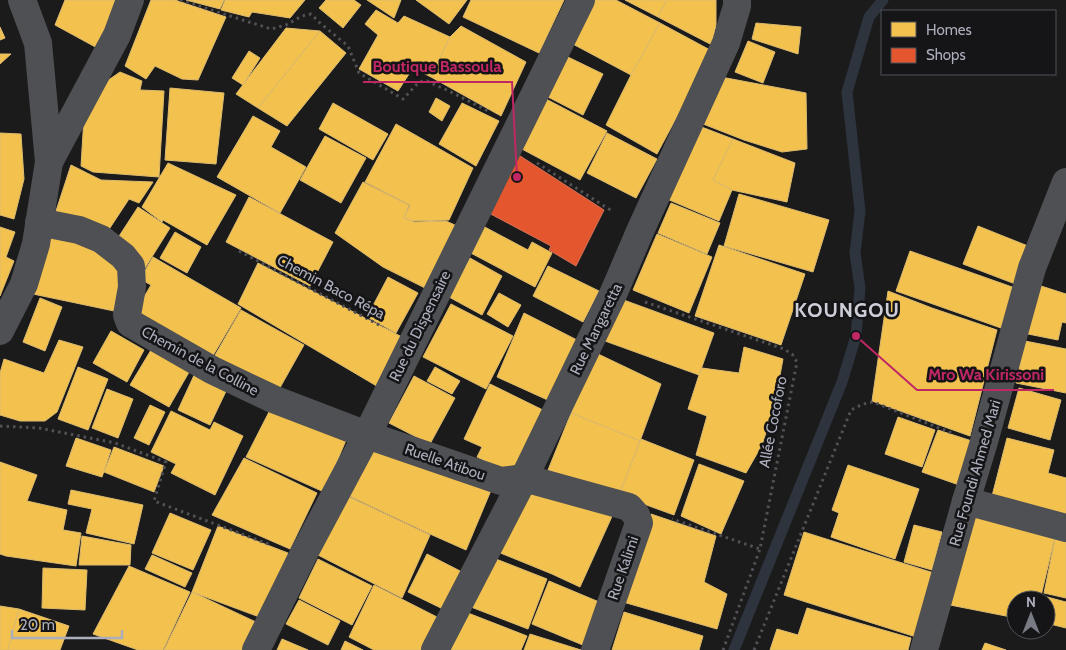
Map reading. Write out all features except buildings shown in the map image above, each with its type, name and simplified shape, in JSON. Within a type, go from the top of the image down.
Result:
[{"type":"street","points":[[0,331],[24,284],[36,244],[49,162],[38,43],[22,0]]},
{"type":"street","points":[[49,162],[117,36],[130,0]]},
{"type":"street","name":"Rue du Dispensaire","points":[[256,650],[302,557],[367,434],[581,0]]},
{"type":"street","name":"Rue Mangaretta","points":[[435,650],[524,478],[614,292],[640,229],[726,43],[737,6],[736,0]]},
{"type":"street","name":"Rue Foundi Ahmed Mari","points":[[924,650],[966,501],[984,445],[1032,268],[1066,182]]},
{"type":"street","name":"Chemin de la Colline","points":[[39,222],[78,230],[101,239],[123,256],[131,266],[132,286],[127,315],[130,323],[212,370],[273,399],[367,434]]},
{"type":"street","name":"Ruelle Atibou","points":[[367,434],[501,481],[524,478]]},
{"type":"street","name":"Rue Kalimi","points":[[524,478],[629,507],[636,515],[639,523],[595,650]]},
{"type":"street","points":[[966,501],[1066,528]]},
{"type":"path","points":[[180,0],[271,29],[286,25],[302,16],[311,14],[348,46],[359,73],[403,99],[419,82],[427,81],[449,91],[514,136],[640,229]]},
{"type":"path","name":"Chemin Baco Répa","points":[[239,251],[397,334],[413,340]]},
{"type":"path","name":"Allée Cocoforo","points":[[614,292],[779,347],[792,354],[796,362],[760,549],[723,650]]},
{"type":"path","points":[[754,650],[851,410],[863,404],[873,402],[984,445]]},
{"type":"path","points":[[0,426],[39,428],[116,443],[166,462],[154,501],[302,557]]},
{"type":"path","points":[[639,523],[648,510],[760,549]]},
{"type":"waterway","points":[[734,650],[842,382],[856,336],[860,288],[855,253],[860,211],[847,92],[869,17],[883,0]]},
{"type":"place","name":"Boutique Bassoula","points":[[517,177]]},
{"type":"place","name":"Mro Wa Kirissoni","points":[[856,336]]},
{"type":"district","name":"KOUNGOU","points":[[847,310]]}]
